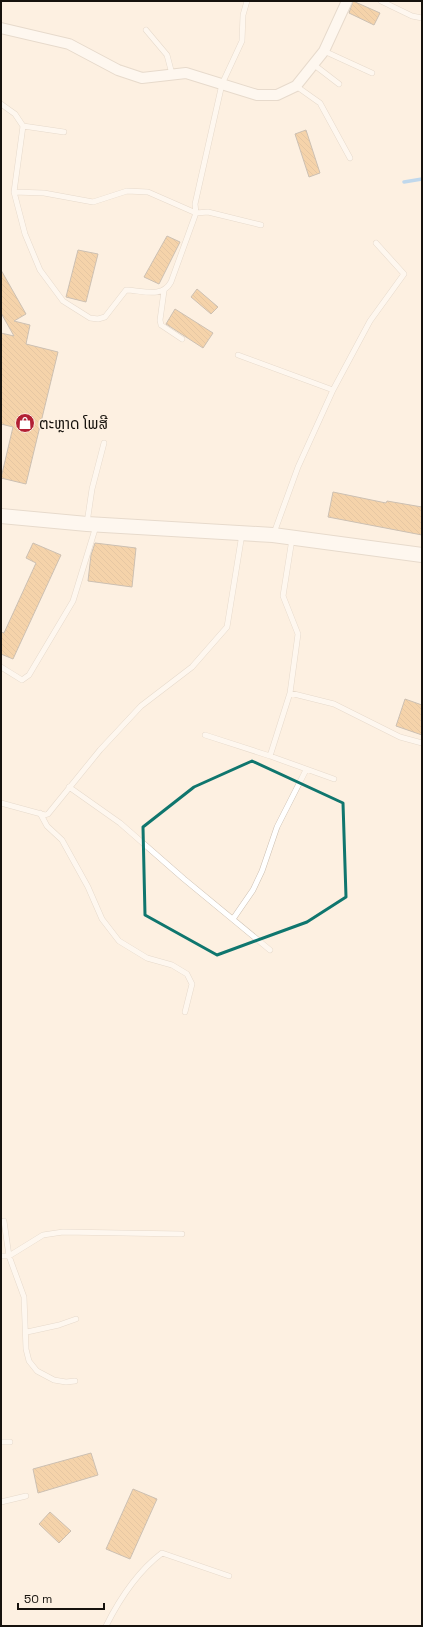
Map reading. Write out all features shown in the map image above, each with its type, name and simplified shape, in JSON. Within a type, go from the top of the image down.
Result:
[{"type":"street","points":[[1,28],[70,44],[118,70],[142,78],[186,73],[257,95],[277,95],[296,86],[324,51],[347,1]]},
{"type":"street","points":[[1,516],[91,524],[273,535],[422,555]]},
{"type":"lane","points":[[182,339],[161,325],[160,320],[164,291],[171,282],[196,213],[195,204],[222,84],[232,59],[240,47],[244,28],[243,15],[246,1]]},
{"type":"lane","points":[[381,1],[412,16],[422,18]]},
{"type":"lane","points":[[146,30],[167,55],[172,74]]},
{"type":"lane","points":[[324,51],[372,73]]},
{"type":"lane","points":[[313,64],[339,84]]},
{"type":"lane","points":[[296,86],[320,103],[350,158]]},
{"type":"lane","points":[[1,104],[15,114],[24,126],[64,132]]},
{"type":"lane","points":[[24,126],[14,192],[25,234],[40,270],[63,301],[90,318],[98,319],[105,317],[126,290],[164,291]]},
{"type":"lane","points":[[14,192],[44,192],[93,202],[127,191],[148,192],[196,213],[208,212],[261,226]]},
{"type":"lane","points":[[273,535],[298,467],[333,390],[370,321],[404,274],[376,243]]},
{"type":"lane","points":[[238,355],[333,390]]},
{"type":"lane","points":[[1,668],[22,680],[29,675],[73,601],[91,524],[92,489],[104,443]]},
{"type":"lane","points":[[1,803],[48,814],[100,750],[141,706],[192,667],[227,627],[242,533]]},
{"type":"lane","points":[[270,756],[290,693],[298,634],[283,596],[292,538]]},
{"type":"lane","points":[[290,693],[334,704],[400,737],[422,743]]},
{"type":"lane","points":[[205,735],[334,779]]},
{"type":"lane","points":[[233,919],[253,890],[262,871],[277,827],[306,770]]},
{"type":"lane","points":[[69,787],[120,823],[270,950]]},
{"type":"lane","points":[[40,813],[47,826],[62,840],[70,857],[88,887],[102,919],[119,941],[147,958],[172,965],[187,974],[192,984],[185,1012]]},
{"type":"lane","points":[[4,1221],[9,1256],[24,1297],[27,1332],[26,1349],[29,1361],[37,1370],[54,1380],[66,1382],[75,1381]]},
{"type":"lane","points":[[1,1256],[9,1256],[43,1235],[63,1232],[182,1234]]},
{"type":"lane","points":[[27,1332],[59,1325],[76,1319]]},
{"type":"lane","points":[[1,1442],[10,1442]]},
{"type":"lane","points":[[1,1502],[26,1496]]},
{"type":"lane","points":[[106,1626],[119,1600],[151,1562],[162,1553],[229,1576]]},
{"type":"highlighted area","points":[[252,761],[343,803],[346,897],[307,922],[217,955],[145,915],[143,827],[194,787]]},
{"type":"building","points":[[353,1],[380,13],[374,25],[349,13]]},
{"type":"building","points":[[306,130],[320,173],[309,177],[295,134]]},
{"type":"building","points":[[167,236],[180,242],[159,284],[144,277]]},
{"type":"building","points":[[78,250],[98,254],[86,302],[66,297]]},
{"type":"building","name":"ຕະຫຼາດ ໂພສີ","points":[[1,270],[26,314],[14,321],[30,325],[26,344],[58,352],[26,484],[1,478],[13,427],[1,424],[1,333],[14,336],[1,313]]},
{"type":"building","points":[[197,289],[218,307],[211,314],[191,297]]},
{"type":"building","points":[[175,309],[213,333],[203,348],[166,324]]},
{"type":"building","points":[[333,492],[386,503],[387,501],[422,507],[422,535],[328,517]]},
{"type":"building","points":[[33,543],[61,555],[13,659],[1,654],[1,632],[4,633],[36,563],[26,558]]},
{"type":"building","points":[[95,543],[136,548],[132,587],[88,581],[91,555]]},
{"type":"building","points":[[405,699],[422,705],[422,735],[396,726]]},
{"type":"building","points":[[91,1453],[98,1475],[38,1493],[33,1469]]},
{"type":"building","points":[[133,1489],[157,1499],[130,1559],[106,1549]]},
{"type":"building","points":[[50,1512],[71,1531],[59,1543],[39,1524]]},
{"type":"waterway","points":[[404,182],[422,179]]},
{"type":"place","name":"ຕະຫຼາດ ໂພສີ","points":[[25,423]]}]
